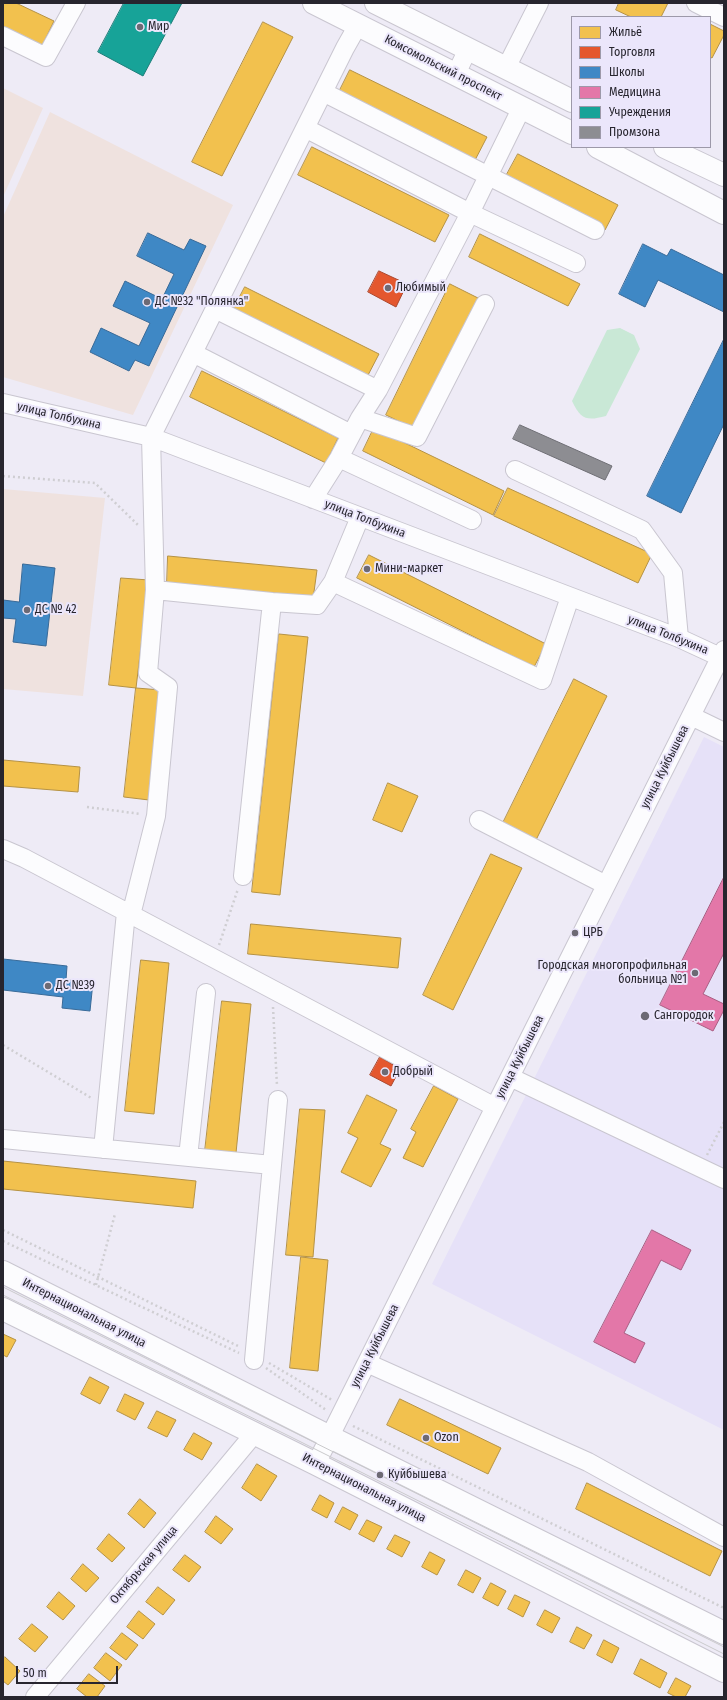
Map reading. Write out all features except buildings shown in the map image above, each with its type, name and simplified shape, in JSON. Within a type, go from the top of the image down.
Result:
[{"type":"main road","name":"Комсомольский проспект","points":[[316,3],[571,132]]},
{"type":"main road","points":[[376,3],[571,100]]},
{"type":"main road","points":[[600,148],[724,213]]},
{"type":"main road","points":[[667,148],[724,175]]},
{"type":"main road","name":"Интернациональная улица","points":[[3,1272],[338,1421],[724,1633]]},
{"type":"main road","name":"Интернациональная улица","points":[[3,1309],[316,1464],[724,1671]]},
{"type":"street","points":[[3,36],[46,57],[76,3]]},
{"type":"street","points":[[506,68],[539,3]]},
{"type":"street","points":[[696,3],[724,17]]},
{"type":"street","points":[[103,1149],[129,914],[156,816],[168,687],[148,673],[156,590],[151,437],[358,25]]},
{"type":"street","points":[[456,74],[468,49]]},
{"type":"street","points":[[323,92],[595,230]]},
{"type":"street","points":[[313,499],[339,458],[360,418],[378,390],[470,213],[522,107]]},
{"type":"street","points":[[305,128],[470,213],[576,263]]},
{"type":"street","points":[[360,418],[418,438],[485,304]]},
{"type":"street","points":[[215,309],[378,390]]},
{"type":"street","points":[[193,353],[351,434]]},
{"type":"street","name":"улица Толбухина","points":[[3,403],[151,437],[570,597],[722,653]]},
{"type":"street","points":[[339,458],[472,520]]},
{"type":"street","points":[[515,470],[642,530],[673,573],[679,638]]},
{"type":"street","points":[[156,590],[317,605],[333,582],[360,517]]},
{"type":"street","points":[[333,582],[542,680],[570,597]]},
{"type":"street","points":[[243,876],[272,602]]},
{"type":"street","name":"улица Куйбышева","points":[[316,1464],[722,653]]},
{"type":"street","points":[[691,716],[724,732]]},
{"type":"street","points":[[479,820],[606,885]]},
{"type":"street","points":[[3,849],[24,858],[495,1107]]},
{"type":"street","points":[[188,1157],[206,993]]},
{"type":"street","points":[[510,1077],[724,1179]]},
{"type":"street","points":[[254,1357],[278,1100]]},
{"type":"street","points":[[3,1140],[272,1165]]},
{"type":"street","points":[[367,1363],[588,1462],[724,1536]]},
{"type":"street","name":"Октябрьская улица","points":[[35,1697],[254,1434]]},
{"type":"path","points":[[3,476],[95,483],[154,540]]},
{"type":"path","points":[[87,807],[156,816]]},
{"type":"path","points":[[214,958],[243,876]]},
{"type":"path","points":[[272,989],[278,1100]]},
{"type":"path","points":[[3,1045],[107,1108]]},
{"type":"path","points":[[701,1168],[724,1122]]},
{"type":"path","points":[[96,1285],[97,1276],[115,1214]]},
{"type":"path","points":[[3,1230],[97,1276],[254,1357],[338,1421],[724,1608]]},
{"type":"path","points":[[3,1241],[254,1357],[338,1421]]},
{"type":"shaded area","points":[[3,88],[43,108],[3,197]]},
{"type":"shaded area","points":[[50,112],[233,205],[133,415],[3,377],[3,217]]},
{"type":"shaded area","points":[[3,489],[105,498],[83,696],[3,689]]},
{"type":"shaded area","name":"Сангородок","points":[[704,737],[724,747],[724,1430],[432,1284]]},
{"type":"green space","points":[[620,328],[634,335],[640,349],[606,416],[585,418],[578,412],[572,401],[607,330]]},
{"type":"tram line","points":[[3,1287],[724,1647]]},
{"type":"tram line","points":[[3,1295],[291,1437],[724,1654]]},
{"type":"place","name":"Мир","points":[[140,27]]},
{"type":"place","name":"Любимый","points":[[388,288]]},
{"type":"place","name":"ДС №32 \"Полянка\"","points":[[147,302]]},
{"type":"place","name":"Мини-маркет","points":[[367,569]]},
{"type":"place","name":"ДС № 42","points":[[27,610]]},
{"type":"place","name":"ЦРБ","points":[[575,933]]},
{"type":"place","name":"Городская многопрофильная больница №1","points":[[695,973]]},
{"type":"place","name":"ДС №39","points":[[48,986]]},
{"type":"place","name":"Сангородок","points":[[645,1016]]},
{"type":"place","name":"Добрый","points":[[385,1072]]},
{"type":"place","name":"Ozon","points":[[426,1438]]},
{"type":"place","name":"Куйбышева","points":[[380,1475]]}]
